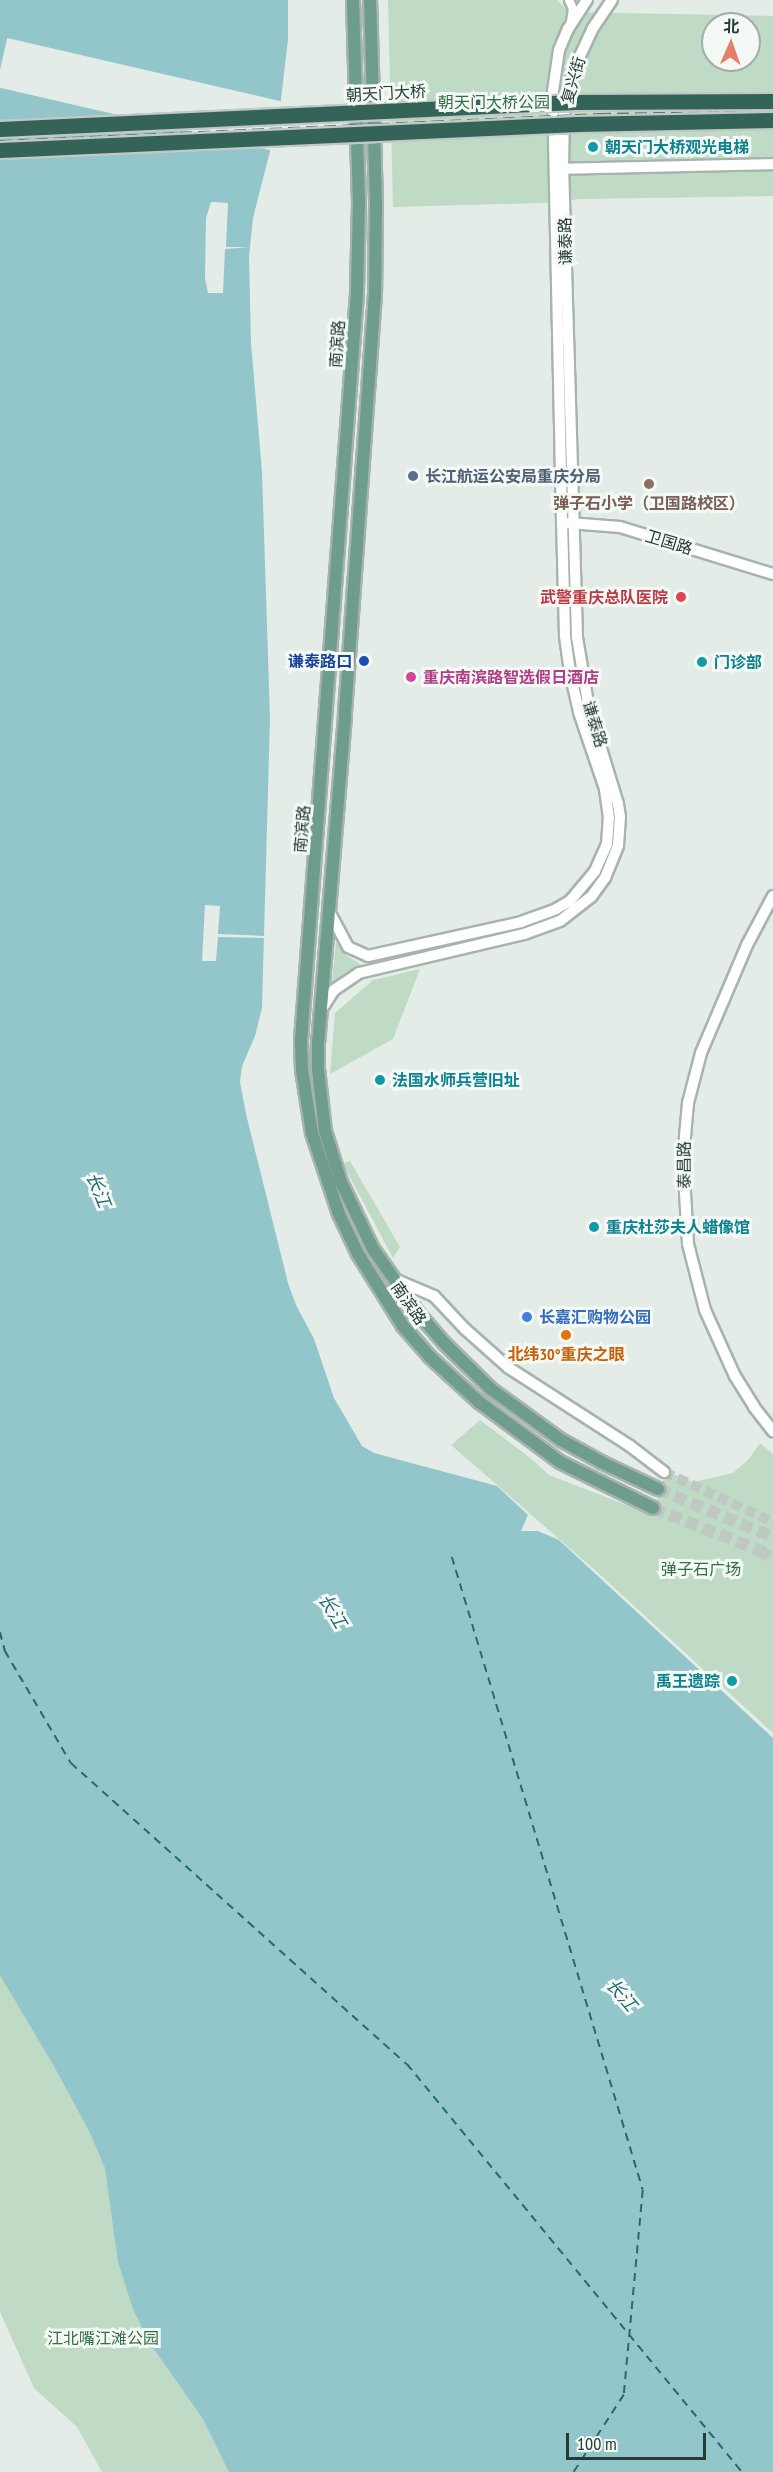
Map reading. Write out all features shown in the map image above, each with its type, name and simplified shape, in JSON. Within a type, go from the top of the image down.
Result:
[{"type":"highway","name":"朝天门大桥","points":[[0,129],[575,102],[773,101]]},
{"type":"highway","points":[[0,150],[577,124],[773,120]]},
{"type":"main road","name":"南滨路","points":[[353,0],[359,203],[357,294],[327,725],[303,1016],[302,1060],[312,1133],[339,1214],[358,1254],[403,1326],[461,1386],[516,1431],[560,1462],[653,1508]]},
{"type":"main road","name":"南滨路","points":[[370,0],[376,204],[375,294],[349,667],[321,1010],[318,1069],[326,1131],[332,1157],[354,1211],[392,1278],[445,1344],[491,1389],[561,1440],[658,1489]]},
{"type":"main road","name":"复兴街","points":[[559,169],[555,69],[568,29],[587,0]]},
{"type":"main road","name":"复兴街","points":[[559,169],[564,114],[570,82],[592,28],[612,0]]},
{"type":"main road","points":[[559,169],[773,165]]},
{"type":"main road","name":"谦泰路","points":[[330,913],[348,947],[362,955],[375,956],[537,917],[570,901],[595,871],[607,844],[608,804],[579,712],[565,635],[568,523],[559,169]]},
{"type":"main road","name":"谦泰路","points":[[321,1010],[334,990],[359,973],[524,934],[560,921],[591,897],[605,878],[618,845],[620,817],[614,787],[589,709],[581,672],[568,523]]},
{"type":"main road","name":"卫国路","points":[[568,523],[620,527],[773,574]]},
{"type":"main road","points":[[337,581],[341,606],[337,676],[345,678],[349,667]]},
{"type":"main road","points":[[327,725],[333,716],[345,716]]},
{"type":"main road","name":"泰昌路","points":[[773,896],[747,945],[700,1053],[688,1103],[683,1160],[688,1244],[705,1310],[735,1376],[754,1407],[773,1431]]},
{"type":"main road","name":"南滨路","points":[[392,1278],[434,1296],[465,1329],[509,1368],[630,1446],[664,1472]]},
{"type":"street","points":[[568,29],[573,14],[569,0]]},
{"type":"green space","name":"朝天门大桥公园","points":[[388,0],[557,0],[569,12],[701,15],[701,72],[761,72],[761,16],[773,16],[773,196],[581,199],[542,203],[393,207]]},
{"type":"green space","points":[[336,942],[346,955],[363,966],[347,971],[332,983]]},
{"type":"green space","points":[[420,969],[393,1039],[330,1074],[335,1013],[373,980]]},
{"type":"green space","points":[[350,1161],[400,1247],[393,1258],[343,1164]]},
{"type":"green space","name":"弹子石广场","points":[[480,1420],[549,1475],[652,1515],[666,1471],[693,1482],[733,1473],[748,1460],[760,1443],[773,1454],[773,1733],[597,1572],[451,1445]]},
{"type":"green space","name":"江北嘴江滩公园","points":[[0,1944],[46,2020],[235,2472],[102,2472],[77,2427],[34,2388],[0,2312]]},
{"type":"water","name":"长江","points":[[0,0],[288,0],[288,40],[279,116],[253,218],[249,256],[251,343],[262,471],[270,718],[262,1008],[255,1036],[242,1066],[240,1082],[246,1114],[288,1283],[296,1305],[314,1339],[334,1398],[362,1446],[374,1453],[497,1486],[528,1515],[521,1531],[538,1531],[559,1540],[773,1738],[773,2472],[229,2472],[203,2419],[149,2342],[133,2309],[118,2262],[105,2168],[90,2133],[55,2068],[0,1975]]},
{"type":"pier","points":[[7,38],[284,102],[273,151],[0,88],[0,70]]},
{"type":"pier","points":[[211,202],[228,203],[226,247],[250,247],[225,249],[223,293],[208,293],[205,278],[206,218]]},
{"type":"pier","points":[[205,905],[220,906],[218,934],[265,936],[265,938],[218,937],[216,961],[202,961]]},
{"type":"ferry route","points":[[452,1557],[643,2190],[624,2395],[574,2472]]},
{"type":"ferry route","points":[[0,1632],[5,1651],[71,1763],[407,2064],[742,2472]]},
{"type":"tunnel","points":[[664,1472],[773,1522]]},
{"type":"tunnel","points":[[658,1489],[773,1537]]},
{"type":"tunnel","points":[[653,1508],[759,1550],[773,1559]]},
{"type":"railway","points":[[0,141],[599,114],[773,111]]},
{"type":"place","name":"朝天门大桥观光电梯","points":[[593,147]]},
{"type":"place","name":"长江航运公安局重庆分局","points":[[413,476]]},
{"type":"place","name":"弹子石小学（卫国路校区）","points":[[649,484]]},
{"type":"place","name":"武警重庆总队医院","points":[[681,597]]},
{"type":"place","name":"谦泰路口","points":[[364,661]]},
{"type":"place","name":"门诊部","points":[[702,662]]},
{"type":"place","name":"重庆南滨路智选假日酒店","points":[[411,677]]},
{"type":"place","name":"法国水师兵营旧址","points":[[380,1080]]},
{"type":"place","name":"重庆杜莎夫人蜡像馆","points":[[594,1227]]},
{"type":"place","name":"长嘉汇购物公园","points":[[527,1317]]},
{"type":"place","name":"北纬30°重庆之眼","points":[[566,1335]]},
{"type":"place","name":"禹王遗踪","points":[[732,1681]]}]
